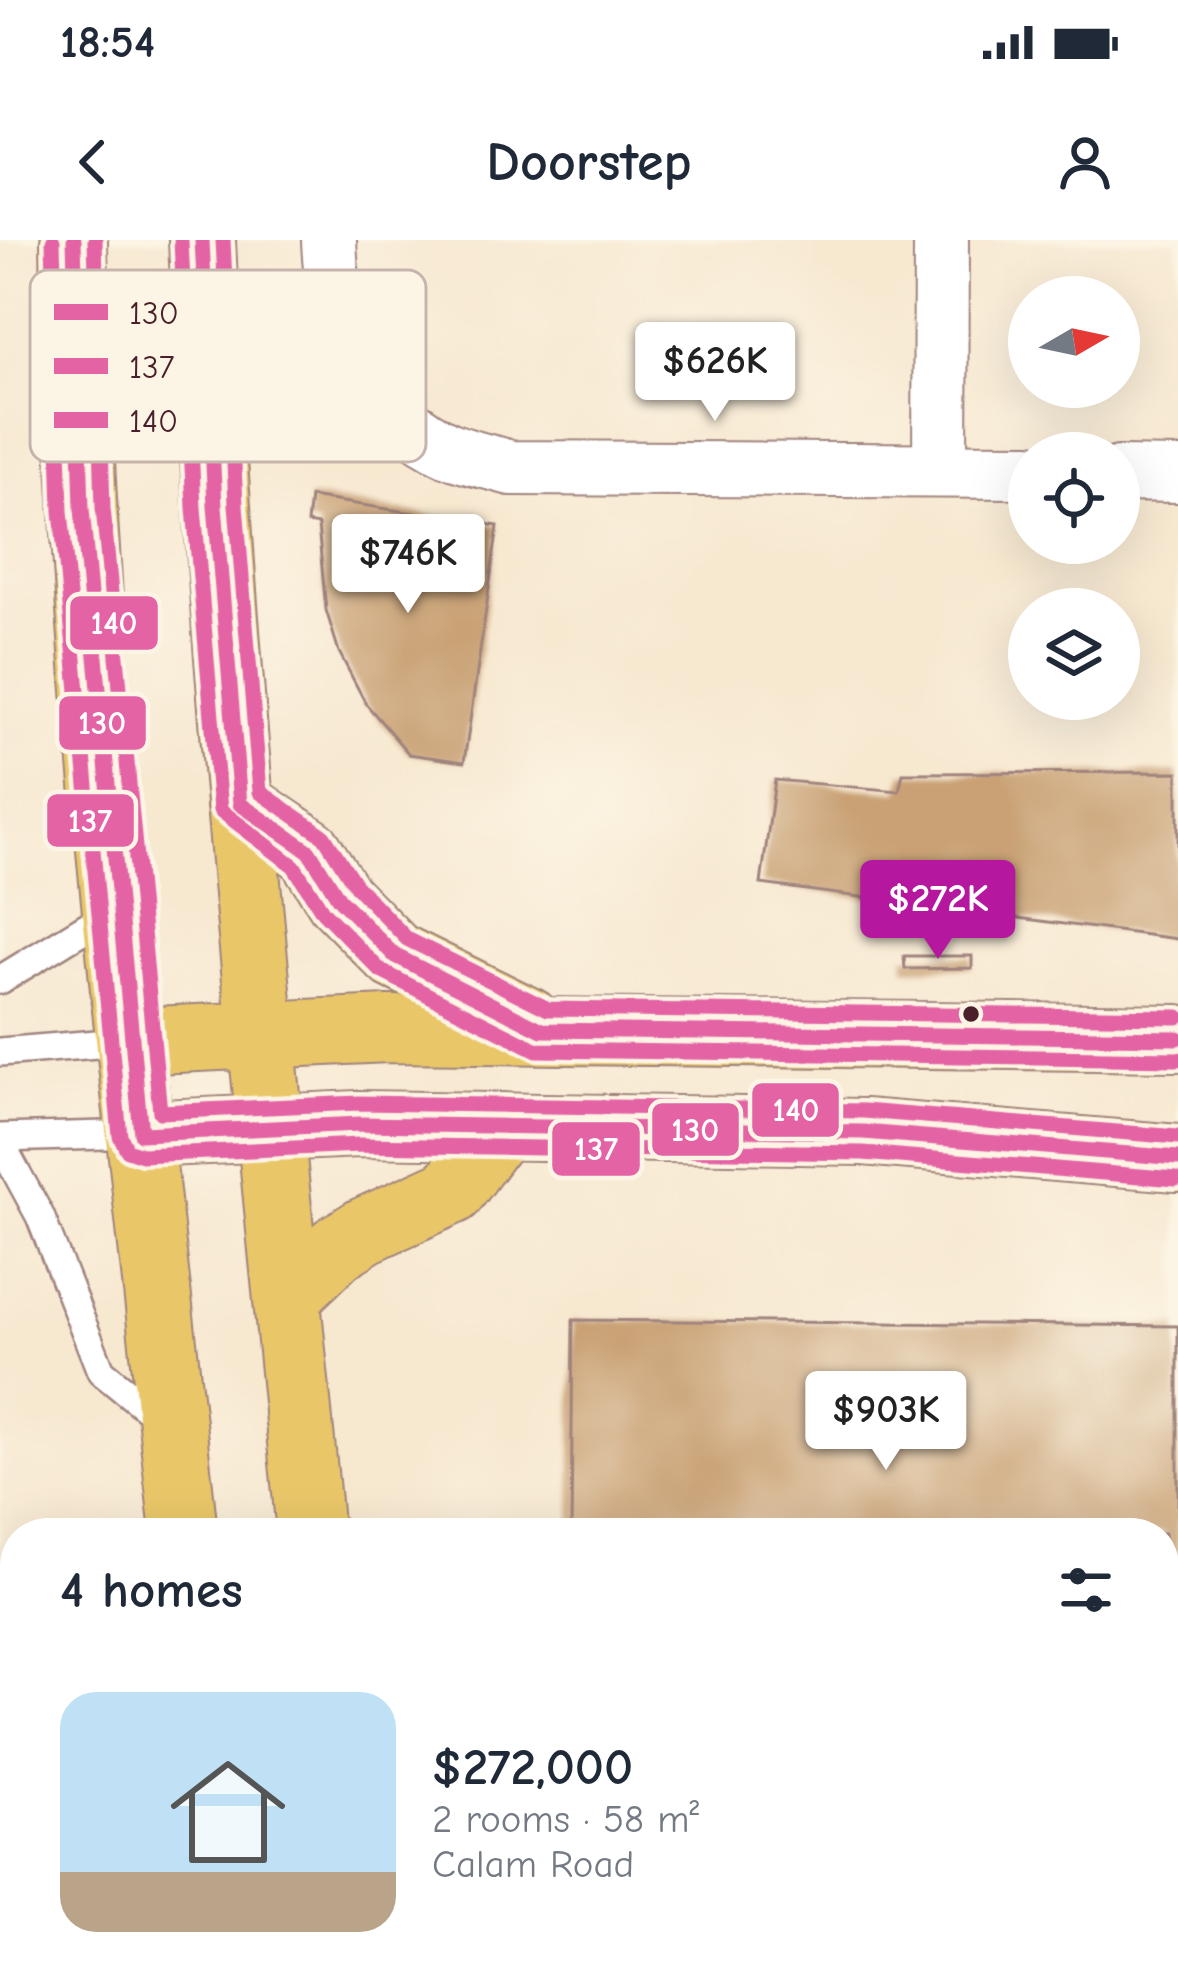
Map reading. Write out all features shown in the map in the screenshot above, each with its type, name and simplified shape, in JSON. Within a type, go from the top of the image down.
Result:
[{"type":"main road","points":[[74,240],[75,270]]},
{"type":"main road","points":[[202,240],[203,270]]},
{"type":"main road","points":[[81,462],[141,1134],[182,1518]]},
{"type":"main road","points":[[212,462],[308,1518]]},
{"type":"main road","points":[[240,804],[309,851],[339,899],[394,955],[424,974],[498,1003],[542,1030]]},
{"type":"main road","points":[[133,1041],[261,1033],[542,1030],[1178,1038]]},
{"type":"main road","points":[[141,1134],[500,1126],[864,1132],[1178,1158]]},
{"type":"main road","points":[[286,1296],[350,1239],[452,1191],[500,1126]]},
{"type":"street","points":[[329,240],[330,270]]},
{"type":"street","points":[[940,469],[941,240]]},
{"type":"street","points":[[426,435],[440,446],[511,468],[1008,471]]},
{"type":"street","points":[[1140,474],[1178,475]]},
{"type":"lane","points":[[0,980],[120,906]]},
{"type":"lane","points":[[0,1052],[133,1041]]},
{"type":"lane","points":[[141,1134],[0,1140],[40,1216],[101,1371],[172,1428]]},
{"type":"building","points":[[310,497],[498,526],[464,762],[409,754],[366,704],[339,652],[326,610],[318,525],[307,523]]},
{"type":"building","points":[[1178,772],[1178,939],[761,884],[775,780],[899,791],[903,773]]},
{"type":"building","points":[[904,956],[972,956],[972,968],[905,969]]},
{"type":"building","points":[[573,1320],[1178,1326],[1178,1518],[571,1518]]},
{"type":"transit line","name":"130","points":[[74,240],[75,270]]},
{"type":"transit line","name":"140","points":[[95,240],[96,270]]},
{"type":"transit line","name":"130","points":[[202,240],[203,270]]},
{"type":"transit line","name":"140","points":[[223,240],[224,270]]},
{"type":"transit line","name":"137","points":[[53,241],[54,270]]},
{"type":"transit line","name":"137","points":[[181,241],[182,270]]},
{"type":"transit line","name":"137","points":[[60,462],[120,1136],[127,1150],[142,1155],[359,1145],[863,1153],[1176,1179]]},
{"type":"transit line","name":"130","points":[[81,462],[141,1134],[359,1124],[864,1132],[1178,1158]]},
{"type":"transit line","name":"140","points":[[102,462],[160,1112],[359,1103],[864,1111],[1178,1137]]},
{"type":"transit line","name":"137","points":[[192,462],[220,810],[294,866],[323,912],[381,971],[537,1050],[1178,1059]]},
{"type":"transit line","name":"130","points":[[213,462],[240,804],[309,851],[339,899],[394,955],[542,1030],[1178,1038]]},
{"type":"transit line","name":"140","points":[[234,462],[260,792],[324,836],[356,886],[407,939],[548,1009],[1178,1017]]}]
